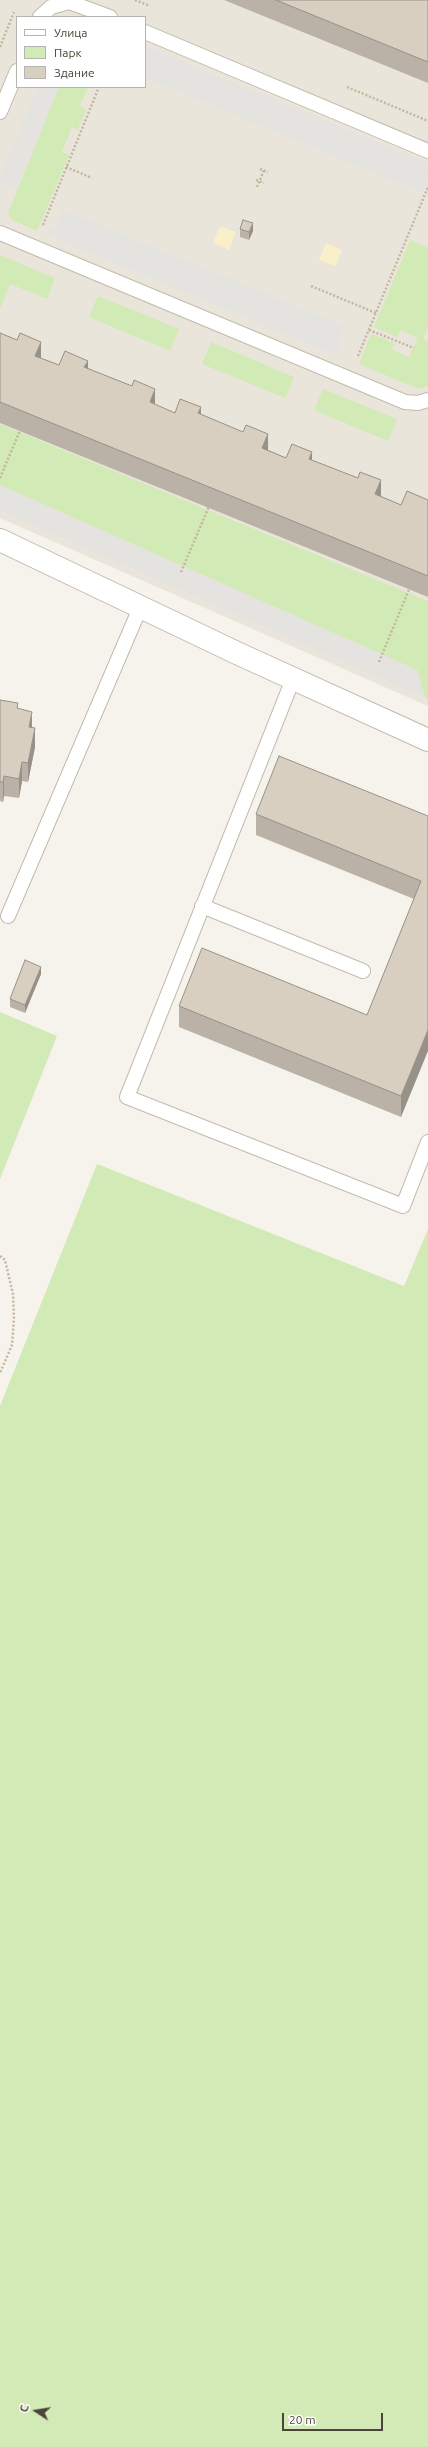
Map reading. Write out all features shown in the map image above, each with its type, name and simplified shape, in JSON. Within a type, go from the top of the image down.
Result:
[{"type":"street","points":[[0,540],[140,608],[428,740]]},
{"type":"lane","points":[[41,16],[51,7],[69,2],[107,16]]},
{"type":"lane","points":[[146,32],[428,151]]},
{"type":"lane","points":[[0,112],[16,73]]},
{"type":"lane","points":[[0,233],[405,402],[418,403],[428,400]]},
{"type":"lane","points":[[8,916],[140,608]]},
{"type":"lane","points":[[293,679],[127,1096],[403,1206],[428,1142]]},
{"type":"lane","points":[[202,906],[363,971]]},
{"type":"path","points":[[0,47],[16,7]]},
{"type":"path","points":[[34,247],[99,88]]},
{"type":"path","points":[[66,167],[92,178]]},
{"type":"path","points":[[260,169],[268,172]]},
{"type":"path","points":[[257,187],[258,181],[264,170]]},
{"type":"path","points":[[258,181],[264,183]]},
{"type":"path","points":[[348,378],[428,187]]},
{"type":"path","points":[[311,286],[376,313]]},
{"type":"path","points":[[369,330],[414,348]]},
{"type":"path","points":[[0,478],[23,422]]},
{"type":"path","points":[[204,499],[218,505]]},
{"type":"path","points":[[182,572],[211,502]]},
{"type":"path","points":[[403,583],[416,589]]},
{"type":"path","points":[[379,662],[410,586]]},
{"type":"path","points":[[0,1256],[5,1260],[12,1294],[14,1319],[12,1344],[0,1374]]},
{"type":"shaded area","points":[[0,0],[428,0],[428,706],[0,518]]},
{"type":"shaded area","points":[[146,46],[428,163],[428,179],[421,192],[146,78]]},
{"type":"shaded area","points":[[38,88],[59,88],[16,190],[0,184],[0,179]]},
{"type":"shaded area","points":[[63,210],[345,326],[337,346],[341,357],[43,233],[56,228]]},
{"type":"shaded area","points":[[0,485],[417,670],[425,698],[0,510]]},
{"type":"green space","points":[[59,88],[88,88],[80,106],[86,109],[78,130],[72,127],[62,152],[69,155],[37,231],[12,220],[8,213]]},
{"type":"green space","points":[[410,240],[428,248],[428,326],[423,339],[428,342],[428,386],[419,389],[359,364],[371,334],[394,343],[392,350],[409,357],[418,338],[400,330],[397,337],[374,327]]},
{"type":"green space","points":[[0,255],[55,278],[47,299],[10,284],[0,309]]},
{"type":"green space","points":[[98,296],[179,329],[170,351],[89,317]]},
{"type":"green space","points":[[211,342],[294,377],[285,398],[202,364]]},
{"type":"green space","points":[[323,389],[397,419],[388,441],[314,410]]},
{"type":"green space","points":[[0,424],[428,601],[428,699],[425,698],[417,670],[0,485]]},
{"type":"green space","points":[[0,1012],[57,1036],[0,1179]]},
{"type":"green space","points":[[97,1164],[404,1286],[428,1229],[428,2447],[0,2447],[0,1406]]},
{"type":"sand","points":[[220,226],[236,232],[229,250],[213,243]]},
{"type":"sand","points":[[326,243],[342,250],[335,266],[319,260]]},
{"type":"building","points":[[276,0],[428,0],[428,62]]},
{"type":"building","points":[[243,220],[253,223],[249,232],[240,229]]},
{"type":"building","points":[[0,333],[17,340],[20,333],[41,342],[35,356],[59,365],[65,351],[88,361],[84,367],[132,386],[134,380],[155,389],[150,402],[175,413],[180,399],[201,407],[198,413],[243,432],[246,425],[268,434],[262,448],[286,458],[292,444],[312,452],[309,459],[358,478],[360,472],[381,480],[375,494],[401,505],[407,491],[428,500],[428,576],[0,402]]},
{"type":"building","points":[[0,700],[18,703],[17,708],[32,712],[29,727],[35,728],[28,763],[22,762],[19,779],[4,776],[3,782],[0,782]]},
{"type":"building","points":[[279,756],[428,816],[428,1030],[401,1096],[179,1006],[202,948],[367,1015],[421,881],[256,814]]},
{"type":"building","points":[[25,960],[41,967],[25,1005],[10,999]]}]
